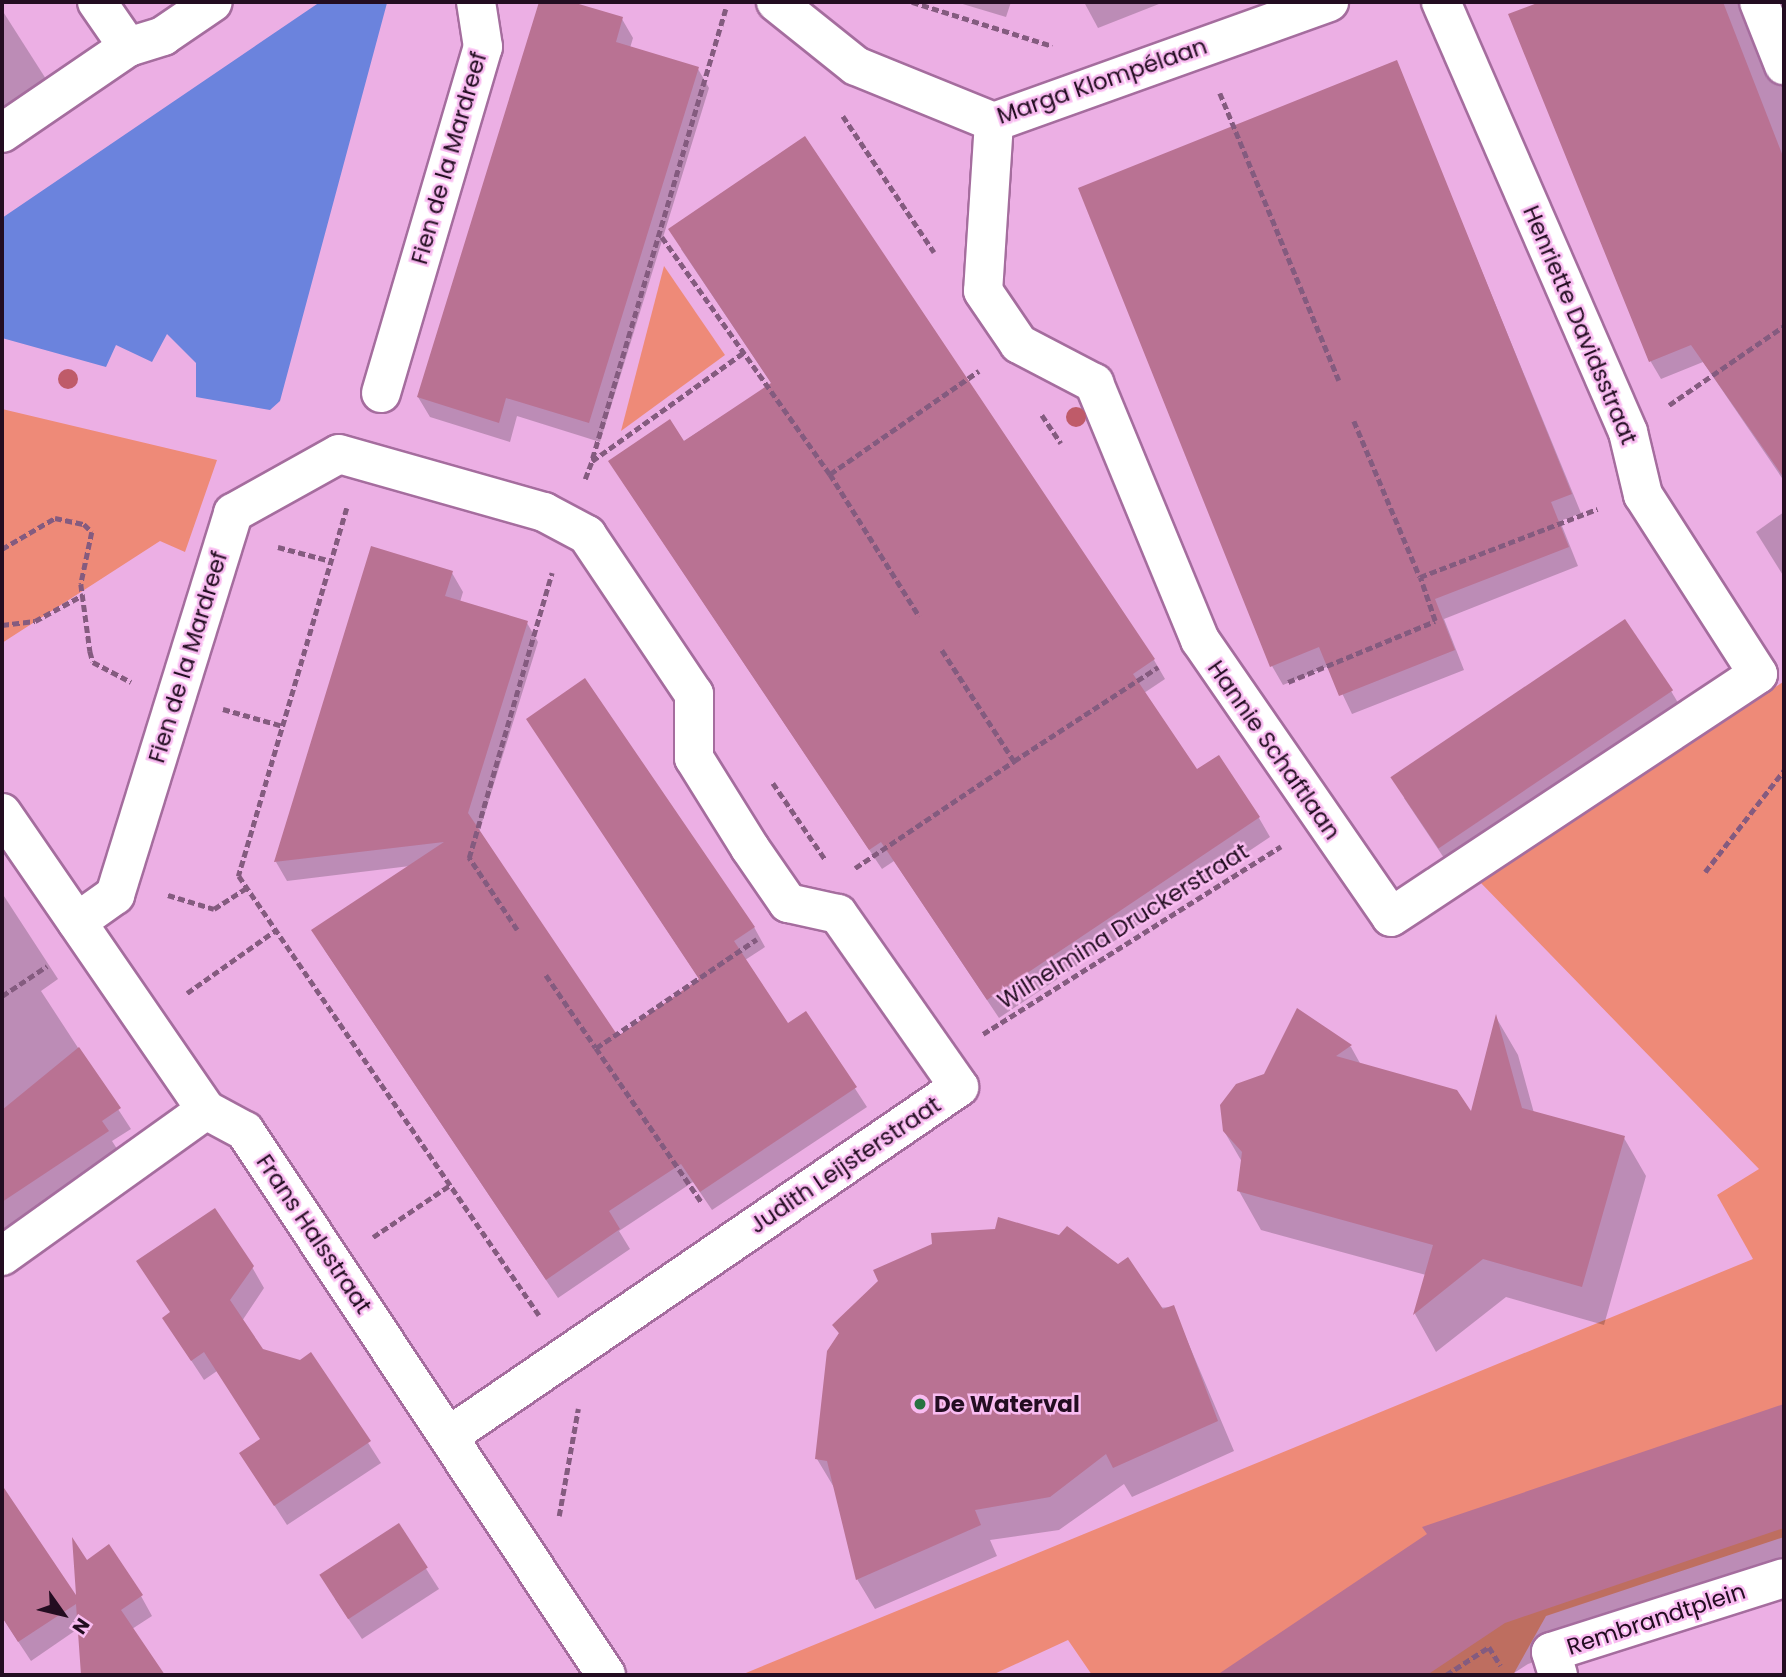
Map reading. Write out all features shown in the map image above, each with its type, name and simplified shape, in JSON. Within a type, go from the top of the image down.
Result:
[{"type":"street","points":[[97,2],[128,47]]},
{"type":"street","points":[[2,133],[128,47],[163,36],[214,2]]},
{"type":"street","name":"Fien de la Mardreef","points":[[381,393],[483,47],[476,2]]},
{"type":"street","name":"Marga Klompélaan","points":[[776,2],[856,65],[994,122],[1329,2]]},
{"type":"street","name":"Henriette Davidsstraat","points":[[1441,2],[1628,432],[1643,495],[1758,674]]},
{"type":"street","points":[[1759,2],[1784,65]]},
{"type":"street","points":[[983,291],[994,122]]},
{"type":"street","name":"Hannie Schaftlaan","points":[[983,291],[1019,344],[1094,383],[1200,640],[1238,703],[1391,917],[1758,674]]},
{"type":"street","name":"Fien de la Mardreef","points":[[77,922],[115,895],[233,513],[339,454],[361,460]]},
{"type":"street","name":"Judith Leijsterstraat","points":[[361,460],[567,522],[587,535],[694,694],[694,758],[788,903],[838,914],[959,1087],[449,1436]]},
{"type":"street","name":"Frans Halsstraat","points":[[2,813],[206,1110],[245,1131],[606,1675]]},
{"type":"street","points":[[2,1256],[206,1110]]},
{"type":"street","name":"Rembrandtplein","points":[[1555,1664],[1784,1578]]},
{"type":"path","points":[[517,930],[469,858],[567,522],[592,461],[662,237],[728,2]]},
{"type":"path","points":[[912,2],[1133,72]]},
{"type":"path","points":[[1201,48],[1339,380]]},
{"type":"path","points":[[856,65],[842,115],[944,267],[983,291]]},
{"type":"path","points":[[662,237],[830,474],[919,616]]},
{"type":"path","points":[[1628,432],[1784,326]]},
{"type":"path","points":[[830,474],[1019,344]]},
{"type":"path","points":[[592,461],[744,352]]},
{"type":"path","points":[[1238,703],[1436,621],[1354,421]]},
{"type":"path","points":[[361,460],[239,876],[567,1355],[582,1382],[563,1513],[519,1544]]},
{"type":"path","points":[[2,549],[55,518],[84,524],[92,532],[83,595],[93,662],[113,676]]},
{"type":"path","points":[[1420,577],[1550,523]]},
{"type":"path","points":[[2,625],[35,621],[83,595]]},
{"type":"path","points":[[942,650],[1014,761],[1200,640]]},
{"type":"path","points":[[1705,873],[1784,770]]},
{"type":"path","name":"Wilhelmina Druckerstraat","points":[[942,1062],[1322,818]]},
{"type":"path","points":[[119,881],[214,909],[246,888]]},
{"type":"path","points":[[146,1021],[276,930]]},
{"type":"path","points":[[596,1048],[730,1244]]},
{"type":"path","points":[[334,1264],[450,1185]]},
{"type":"path","points":[[1446,1675],[1489,1647],[1506,1674],[1555,1664]]},
{"type":"shaded area","points":[[664,266],[725,355],[621,431]]},
{"type":"shaded area","points":[[2,409],[217,460],[185,552],[160,541],[2,643]]},
{"type":"shaded area","points":[[1783,682],[1784,1537],[1546,1616],[1513,1675],[1092,1675],[1068,1640],[992,1675],[741,1675],[1753,1259],[1717,1195],[1759,1169],[1479,881]]},
{"type":"water","points":[[320,2],[387,3],[280,401],[270,410],[196,397],[196,363],[167,334],[152,362],[116,345],[106,367],[2,338],[2,218]]},
{"type":"building","points":[[539,2],[572,2],[623,17],[616,42],[699,67],[589,423],[506,398],[499,423],[417,397]]},
{"type":"building","points":[[1540,2],[1723,2],[1784,159],[1784,478],[1691,345],[1649,362],[1508,14]]},
{"type":"building","points":[[1397,60],[1572,494],[1551,502],[1569,547],[1435,599],[1455,650],[1339,696],[1319,647],[1270,667],[1078,188]]},
{"type":"building","points":[[805,136],[1155,659],[1133,674],[1197,769],[1219,755],[1260,817],[987,1000],[881,842],[869,850],[608,461],[670,419],[684,441],[771,383],[668,229]]},
{"type":"building","points":[[371,546],[453,571],[445,596],[528,621],[468,813],[618,1036],[699,979],[526,719],[585,678],[755,927],[734,941],[788,1023],[806,1011],[857,1087],[700,1192],[681,1164],[609,1211],[620,1229],[546,1280],[311,930],[444,842],[274,862]]},
{"type":"building","points":[[1625,619],[1673,690],[1438,849],[1390,777]]},
{"type":"building","points":[[1297,1008],[1352,1045],[1336,1056],[1457,1090],[1471,1111],[1496,1014],[1522,1108],[1625,1136],[1582,1287],[1483,1259],[1413,1315],[1433,1245],[1237,1191],[1242,1152],[1223,1131],[1220,1105],[1236,1084],[1264,1074]]},
{"type":"building","points":[[79,1047],[121,1108],[102,1121],[109,1131],[2,1202],[2,1110]]},
{"type":"building","points":[[215,1208],[254,1266],[230,1300],[263,1349],[300,1360],[311,1352],[371,1441],[274,1506],[239,1453],[260,1439],[204,1352],[191,1361],[162,1318],[170,1312],[136,1261]]},
{"type":"building","points":[[998,1217],[1059,1235],[1067,1226],[1118,1264],[1128,1257],[1163,1309],[1174,1305],[1218,1421],[1113,1468],[1106,1454],[1050,1497],[975,1510],[981,1525],[856,1580],[827,1461],[815,1459],[827,1351],[839,1333],[832,1325],[878,1281],[873,1270],[932,1244],[931,1233],[995,1229]]},
{"type":"building","points":[[1784,1404],[1784,1528],[1505,1623],[1427,1675],[1217,1675],[1427,1534],[1422,1527]]},
{"type":"building","points":[[2,1485],[76,1595],[72,1537],[87,1560],[109,1544],[143,1595],[121,1610],[165,1675],[81,1675],[76,1604],[18,1642],[2,1617]]},
{"type":"building","points":[[399,1523],[428,1567],[348,1619],[319,1575]]},
{"type":"place","name":"De Waterval","points":[[920,1404]]}]
